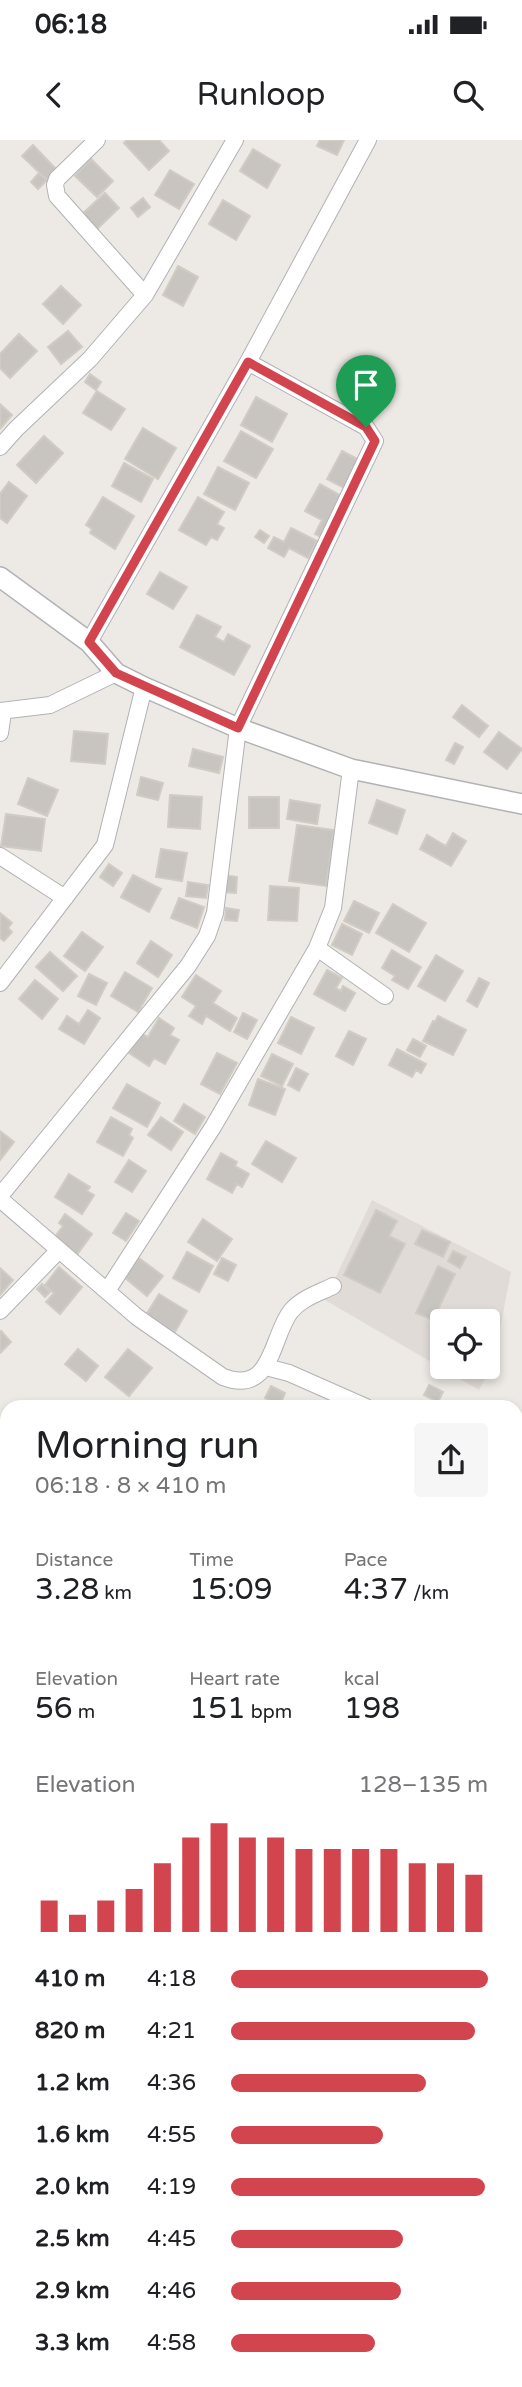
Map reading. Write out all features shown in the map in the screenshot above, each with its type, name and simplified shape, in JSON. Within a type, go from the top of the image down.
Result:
[{"type":"street","points":[[97,140],[57,179],[57,196],[145,295]]},
{"type":"street","points":[[89,642],[248,362],[368,140]]},
{"type":"street","points":[[0,447],[90,359],[145,295],[234,141]]},
{"type":"street","points":[[248,362],[366,427],[375,441],[238,728],[215,914],[207,936],[188,966],[0,1198],[137,1317],[223,1377],[234,1381],[244,1381],[266,1367],[289,1313],[307,1298],[333,1286]]},
{"type":"street","points":[[0,577],[89,642],[116,673],[238,728],[351,769],[522,804]]},
{"type":"street","points":[[0,733],[2,712],[50,705],[116,673]]},
{"type":"street","points":[[0,984],[105,845],[144,687]]},
{"type":"street","points":[[107,1291],[213,1127],[317,948],[333,908],[351,769]]},
{"type":"street","points":[[0,856],[65,898]]},
{"type":"street","points":[[317,948],[385,996]]},
{"type":"street","points":[[0,1311],[58,1251]]},
{"type":"street","points":[[266,1367],[289,1373],[350,1400]]},
{"type":"shaded area","points":[[372,1200],[511,1272],[500,1329],[500,1309],[430,1309],[430,1361],[325,1300]]},
{"type":"shaded area","points":[[460,1379],[485,1379],[479,1390]]},
{"type":"building","points":[[127,140],[159,140],[169,151],[149,170],[124,143]]},
{"type":"building","points":[[320,140],[344,140],[337,155],[317,146]]},
{"type":"building","points":[[33,145],[57,170],[47,180],[22,156]]},
{"type":"building","points":[[253,149],[280,165],[267,188],[240,171]]},
{"type":"building","points":[[91,159],[113,181],[97,197],[75,176]]},
{"type":"building","points":[[170,170],[194,184],[179,209],[155,195]]},
{"type":"building","points":[[39,173],[47,180],[38,189],[31,182]]},
{"type":"building","points":[[105,193],[119,208],[96,230],[81,215]]},
{"type":"building","points":[[143,198],[150,207],[138,217],[131,208]]},
{"type":"building","points":[[223,200],[250,216],[236,240],[209,224]]},
{"type":"building","points":[[178,266],[198,277],[183,306],[163,295]]},
{"type":"building","points":[[61,286],[81,305],[63,324],[43,304]]},
{"type":"building","points":[[68,331],[82,347],[61,364],[48,347]]},
{"type":"building","points":[[19,334],[37,351],[10,378],[0,368],[0,354]]},
{"type":"building","points":[[90,374],[101,382],[96,390],[85,382]]},
{"type":"building","points":[[97,391],[125,409],[111,430],[83,413]]},
{"type":"building","points":[[256,397],[287,414],[272,442],[241,425]]},
{"type":"building","points":[[0,404],[12,415],[0,429]]},
{"type":"building","points":[[143,428],[176,448],[158,479],[125,459]]},
{"type":"building","points":[[241,431],[273,449],[256,478],[224,461]]},
{"type":"building","points":[[44,436],[63,453],[36,483],[17,465]]},
{"type":"building","points":[[342,451],[363,462],[348,490],[327,479]]},
{"type":"building","points":[[124,463],[153,479],[141,502],[112,486]]},
{"type":"building","points":[[218,467],[249,483],[235,510],[204,494]]},
{"type":"building","points":[[9,482],[27,496],[7,523],[0,518],[0,494]]},
{"type":"building","points":[[320,484],[343,497],[321,537],[315,534],[322,520],[305,511]]},
{"type":"building","points":[[103,497],[134,516],[115,549],[90,533],[92,529],[86,525]]},
{"type":"building","points":[[198,497],[224,512],[217,524],[224,528],[217,540],[211,537],[206,545],[179,530]]},
{"type":"building","points":[[291,528],[317,541],[308,558],[289,548],[284,557],[268,548],[274,537],[284,542]]},
{"type":"building","points":[[260,530],[269,536],[264,543],[255,537]]},
{"type":"building","points":[[160,572],[187,587],[173,609],[147,594]]},
{"type":"building","points":[[197,615],[221,627],[215,637],[224,642],[228,634],[250,646],[234,675],[180,647]]},
{"type":"building","points":[[462,705],[488,726],[479,737],[453,717]]},
{"type":"building","points":[[74,731],[108,734],[105,764],[71,761]]},
{"type":"building","points":[[499,732],[522,749],[507,769],[484,752]]},
{"type":"building","points":[[455,743],[463,747],[454,764],[446,760]]},
{"type":"building","points":[[193,749],[223,757],[219,773],[189,766]]},
{"type":"building","points":[[141,777],[163,783],[158,800],[137,795]]},
{"type":"building","points":[[28,778],[58,790],[47,816],[18,804]]},
{"type":"building","points":[[170,795],[202,797],[200,829],[168,827]]},
{"type":"building","points":[[249,797],[279,797],[279,828],[249,828]]},
{"type":"building","points":[[290,800],[320,805],[317,824],[287,819]]},
{"type":"building","points":[[377,800],[405,810],[397,834],[369,823]]},
{"type":"building","points":[[6,814],[45,819],[41,851],[1,846]]},
{"type":"building","points":[[297,825],[334,830],[326,886],[289,881]]},
{"type":"building","points":[[453,833],[466,841],[451,866],[420,849],[427,835],[446,846]]},
{"type":"building","points":[[161,849],[187,853],[182,881],[156,877]]},
{"type":"building","points":[[109,864],[122,873],[113,886],[100,877]]},
{"type":"building","points":[[133,875],[161,889],[149,912],[121,897]]},
{"type":"building","points":[[224,875],[237,877],[236,893],[223,892]]},
{"type":"building","points":[[188,882],[208,885],[206,898],[186,896]]},
{"type":"building","points":[[270,886],[299,888],[297,921],[268,920]]},
{"type":"building","points":[[179,898],[204,907],[197,928],[171,918]]},
{"type":"building","points":[[354,901],[379,913],[369,933],[344,921]]},
{"type":"building","points":[[393,904],[426,923],[409,952],[376,933]]},
{"type":"building","points":[[226,908],[239,910],[237,921],[225,920]]},
{"type":"building","points":[[0,913],[12,923],[8,928],[12,932],[4,941],[0,938]]},
{"type":"building","points":[[342,924],[362,934],[352,955],[332,945]]},
{"type":"building","points":[[82,932],[103,947],[85,971],[64,956]]},
{"type":"building","points":[[151,941],[172,955],[158,977],[137,963]]},
{"type":"building","points":[[392,950],[421,967],[408,989],[392,980],[395,976],[382,968]]},
{"type":"building","points":[[50,952],[77,976],[63,991],[36,967]]},
{"type":"building","points":[[436,955],[463,971],[445,1001],[418,986]]},
{"type":"building","points":[[327,970],[342,978],[336,988],[341,991],[343,986],[355,993],[345,1011],[314,994]]},
{"type":"building","points":[[125,972],[152,988],[138,1012],[111,996]]},
{"type":"building","points":[[89,974],[107,983],[96,1005],[78,996]]},
{"type":"building","points":[[196,975],[221,991],[213,1003],[237,1018],[230,1031],[206,1016],[202,1024],[189,1016],[196,1006],[182,997]]},
{"type":"building","points":[[479,978],[489,983],[477,1007],[467,1001]]},
{"type":"building","points":[[35,980],[58,999],[42,1019],[19,999]]},
{"type":"building","points":[[88,1010],[100,1018],[84,1044],[59,1029],[67,1016],[79,1024]]},
{"type":"building","points":[[243,1013],[257,1020],[247,1039],[234,1032]]},
{"type":"building","points":[[438,1016],[466,1030],[453,1055],[423,1041]]},
{"type":"building","points":[[291,1017],[314,1028],[301,1054],[278,1043]]},
{"type":"building","points":[[159,1018],[174,1028],[170,1035],[179,1040],[165,1064],[154,1058],[149,1066],[129,1053],[141,1033],[148,1037]]},
{"type":"building","points":[[349,1031],[366,1039],[353,1065],[336,1056]]},
{"type":"building","points":[[413,1039],[426,1046],[420,1057],[407,1050]]},
{"type":"building","points":[[397,1049],[426,1064],[421,1073],[416,1070],[412,1077],[389,1065]]},
{"type":"building","points":[[217,1053],[237,1063],[220,1094],[201,1084]]},
{"type":"building","points":[[272,1054],[293,1064],[282,1086],[261,1076]]},
{"type":"building","points":[[296,1068],[308,1074],[299,1091],[288,1085]]},
{"type":"building","points":[[258,1079],[285,1089],[275,1115],[249,1105]]},
{"type":"building","points":[[127,1084],[160,1103],[147,1127],[113,1108]]},
{"type":"building","points":[[184,1104],[205,1117],[195,1134],[174,1121]]},
{"type":"building","points":[[111,1117],[132,1129],[129,1135],[133,1138],[123,1156],[97,1142]]},
{"type":"building","points":[[161,1117],[183,1132],[171,1150],[148,1135]]},
{"type":"building","points":[[0,1131],[14,1142],[0,1160]]},
{"type":"building","points":[[266,1141],[296,1158],[282,1182],[252,1164]]},
{"type":"building","points":[[221,1153],[237,1162],[235,1166],[249,1174],[242,1187],[237,1184],[232,1193],[207,1179]]},
{"type":"building","points":[[129,1160],[146,1171],[132,1192],[115,1182]]},
{"type":"building","points":[[69,1174],[90,1187],[87,1191],[94,1195],[82,1214],[55,1197]]},
{"type":"building","points":[[376,1210],[397,1221],[389,1236],[405,1244],[380,1293],[344,1275]]},
{"type":"building","points":[[126,1213],[139,1221],[126,1241],[113,1233]]},
{"type":"building","points":[[65,1214],[92,1234],[76,1256],[53,1239],[63,1226],[59,1223]]},
{"type":"building","points":[[203,1219],[232,1239],[217,1261],[188,1242]]},
{"type":"building","points":[[422,1230],[450,1242],[443,1257],[415,1244]]},
{"type":"building","points":[[453,1251],[466,1257],[460,1268],[448,1261]]},
{"type":"building","points":[[187,1252],[213,1266],[199,1292],[173,1278]]},
{"type":"building","points":[[139,1258],[163,1276],[147,1296],[124,1277]]},
{"type":"building","points":[[222,1258],[236,1265],[228,1281],[214,1274]]},
{"type":"building","points":[[438,1266],[455,1274],[438,1309],[430,1309],[430,1319],[416,1313]]},
{"type":"building","points":[[59,1267],[82,1287],[60,1314],[46,1302],[54,1293],[45,1285]]},
{"type":"building","points":[[0,1268],[13,1280],[0,1295]]},
{"type":"building","points":[[42,1284],[50,1292],[45,1297],[37,1289]]},
{"type":"building","points":[[159,1294],[187,1311],[175,1332],[146,1315]]},
{"type":"building","points":[[0,1332],[11,1342],[0,1353]]},
{"type":"building","points":[[78,1349],[98,1366],[86,1381],[65,1364]]},
{"type":"building","points":[[128,1349],[152,1368],[129,1396],[105,1377]]},
{"type":"building","points":[[429,1385],[443,1392],[439,1400],[424,1395]]},
{"type":"building","points":[[271,1386],[285,1393],[282,1400],[265,1398]]},
{"type":"route","points":[[248,362],[366,427],[375,441],[356,486],[238,728],[116,673],[89,642],[248,362]]}]
